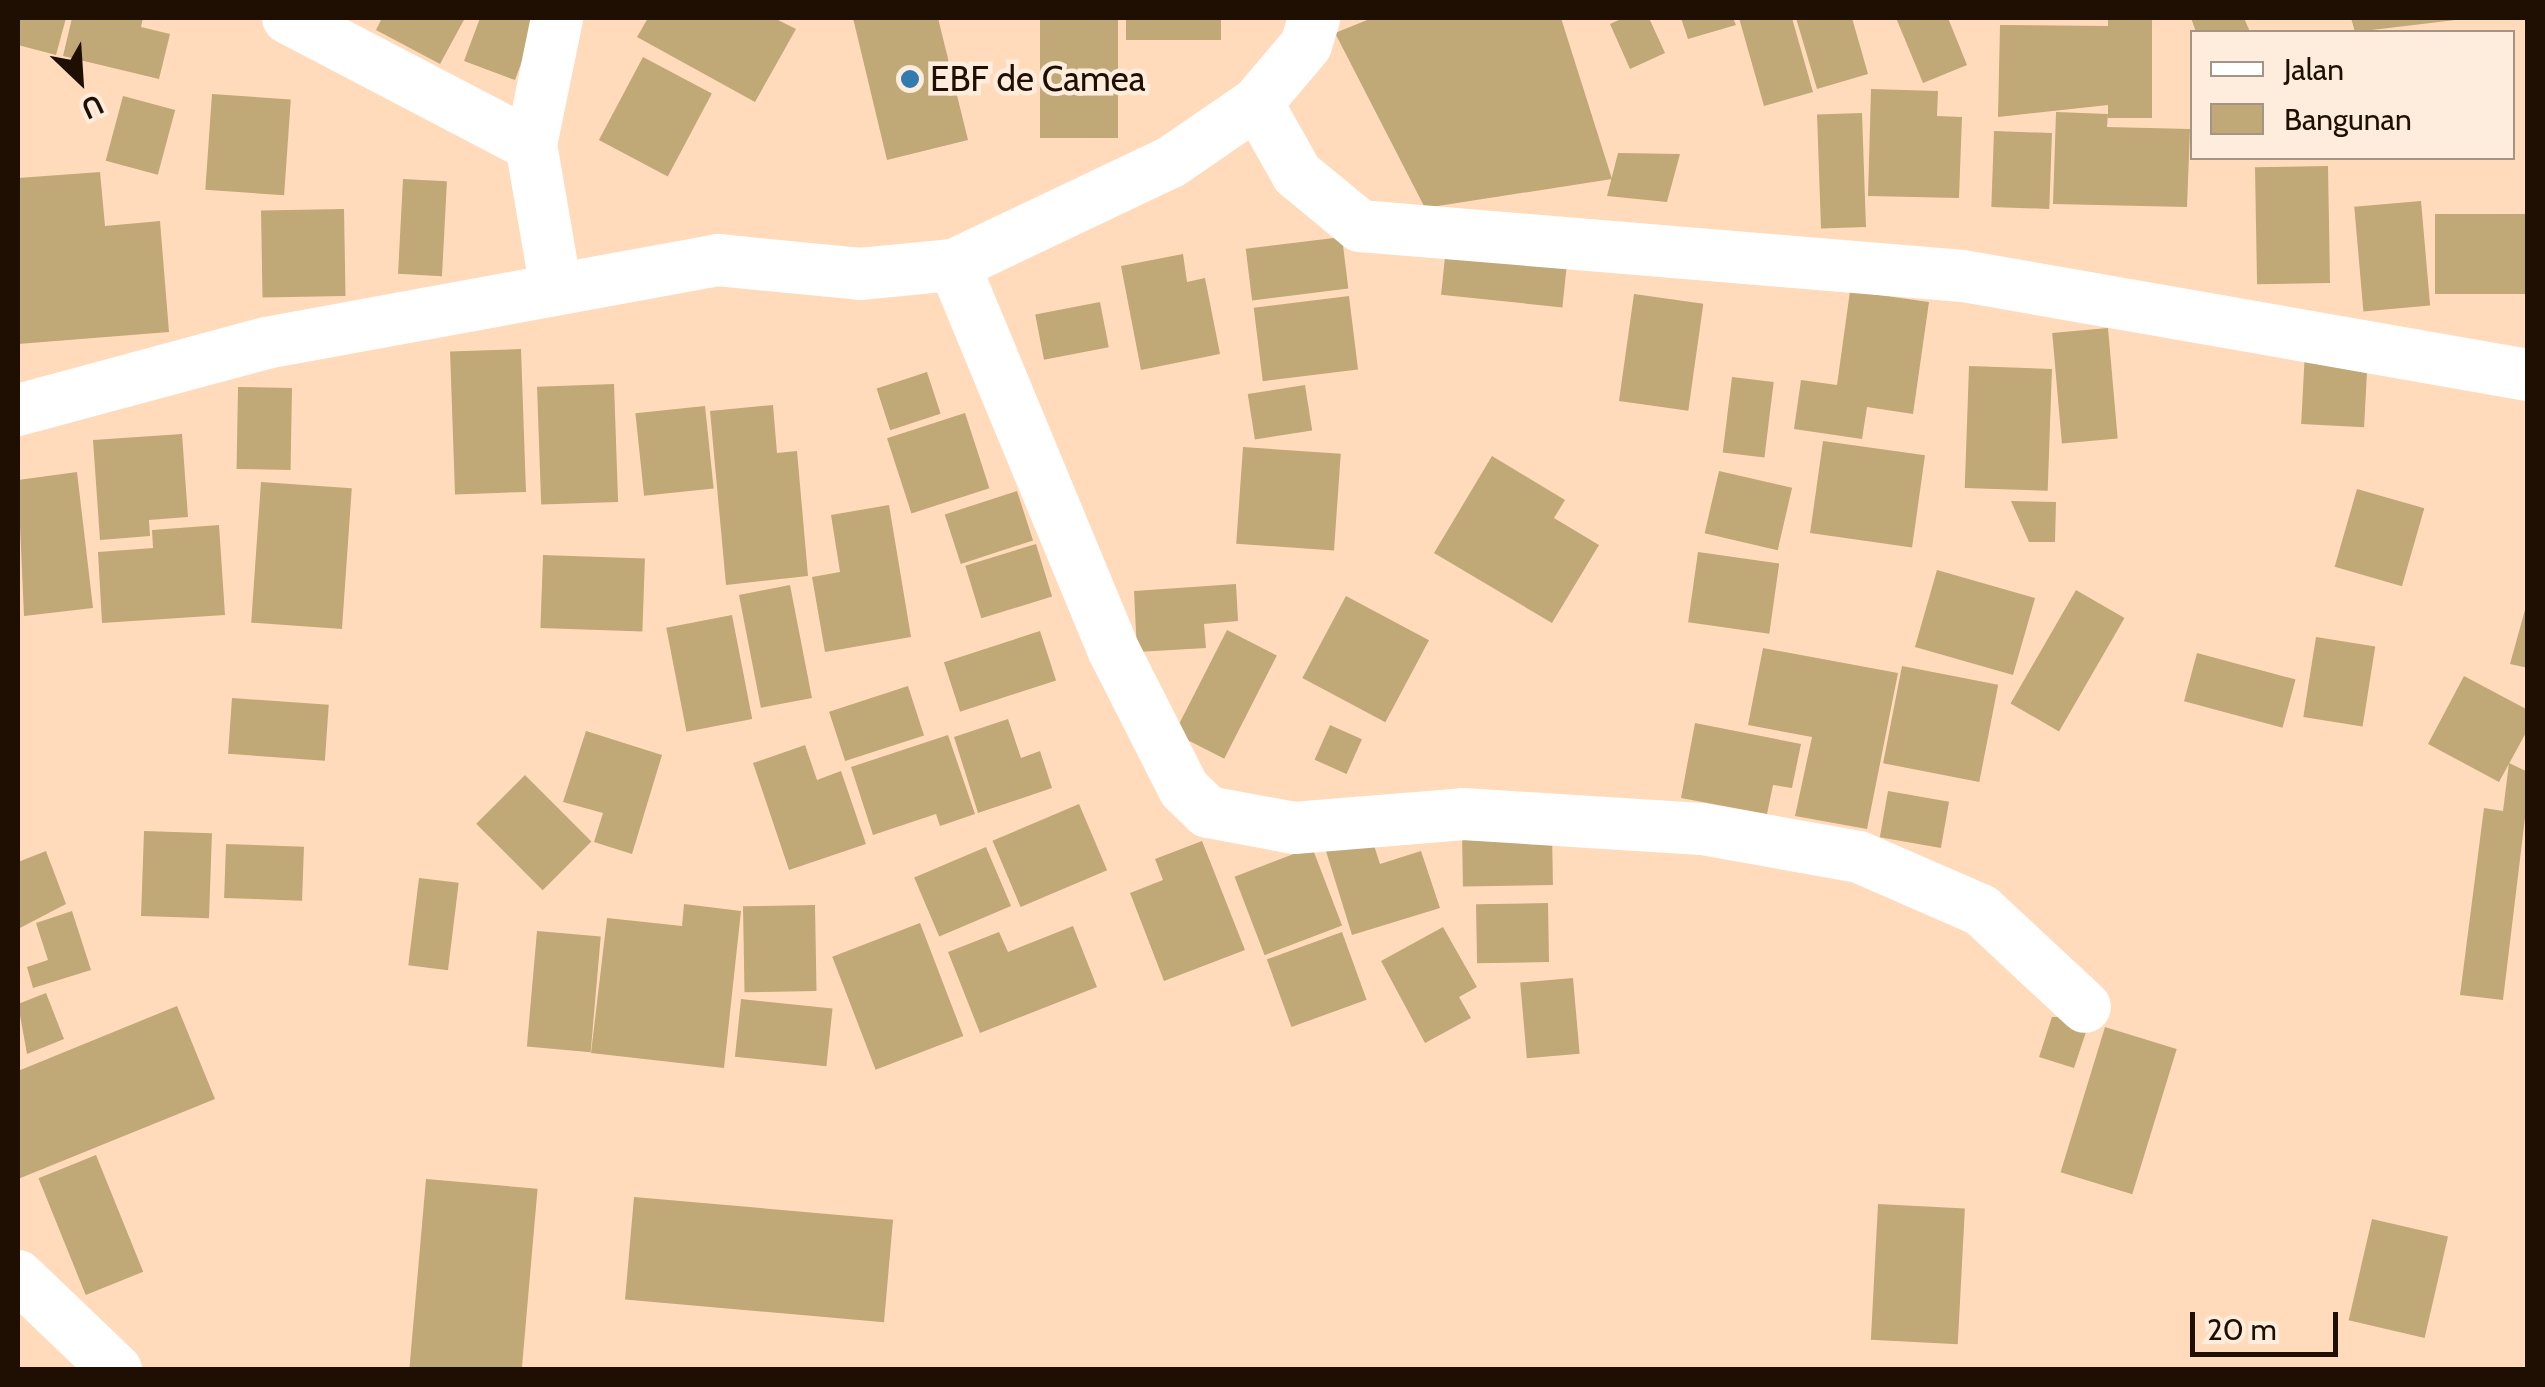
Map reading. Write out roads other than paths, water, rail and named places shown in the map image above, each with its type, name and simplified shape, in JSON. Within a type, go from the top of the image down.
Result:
[{"type":"street","points":[[288,18],[531,144]]},
{"type":"street","points":[[556,289],[531,144],[557,18]]},
{"type":"street","points":[[18,410],[266,342],[718,260],[860,274],[954,266],[1171,162],[1257,103],[1306,45],[1314,18]]},
{"type":"street","points":[[1257,103],[1297,174],[1360,226],[1963,276],[2528,375]]},
{"type":"street","points":[[954,266],[1114,651],[1184,790],[1208,812],[1294,828],[1463,814],[1702,829],[1859,857],[1982,910],[2085,1007]]},
{"type":"street","points":[[18,1276],[116,1370]]},
{"type":"place","name":"EBF de Camea","points":[[910,79]]}]
